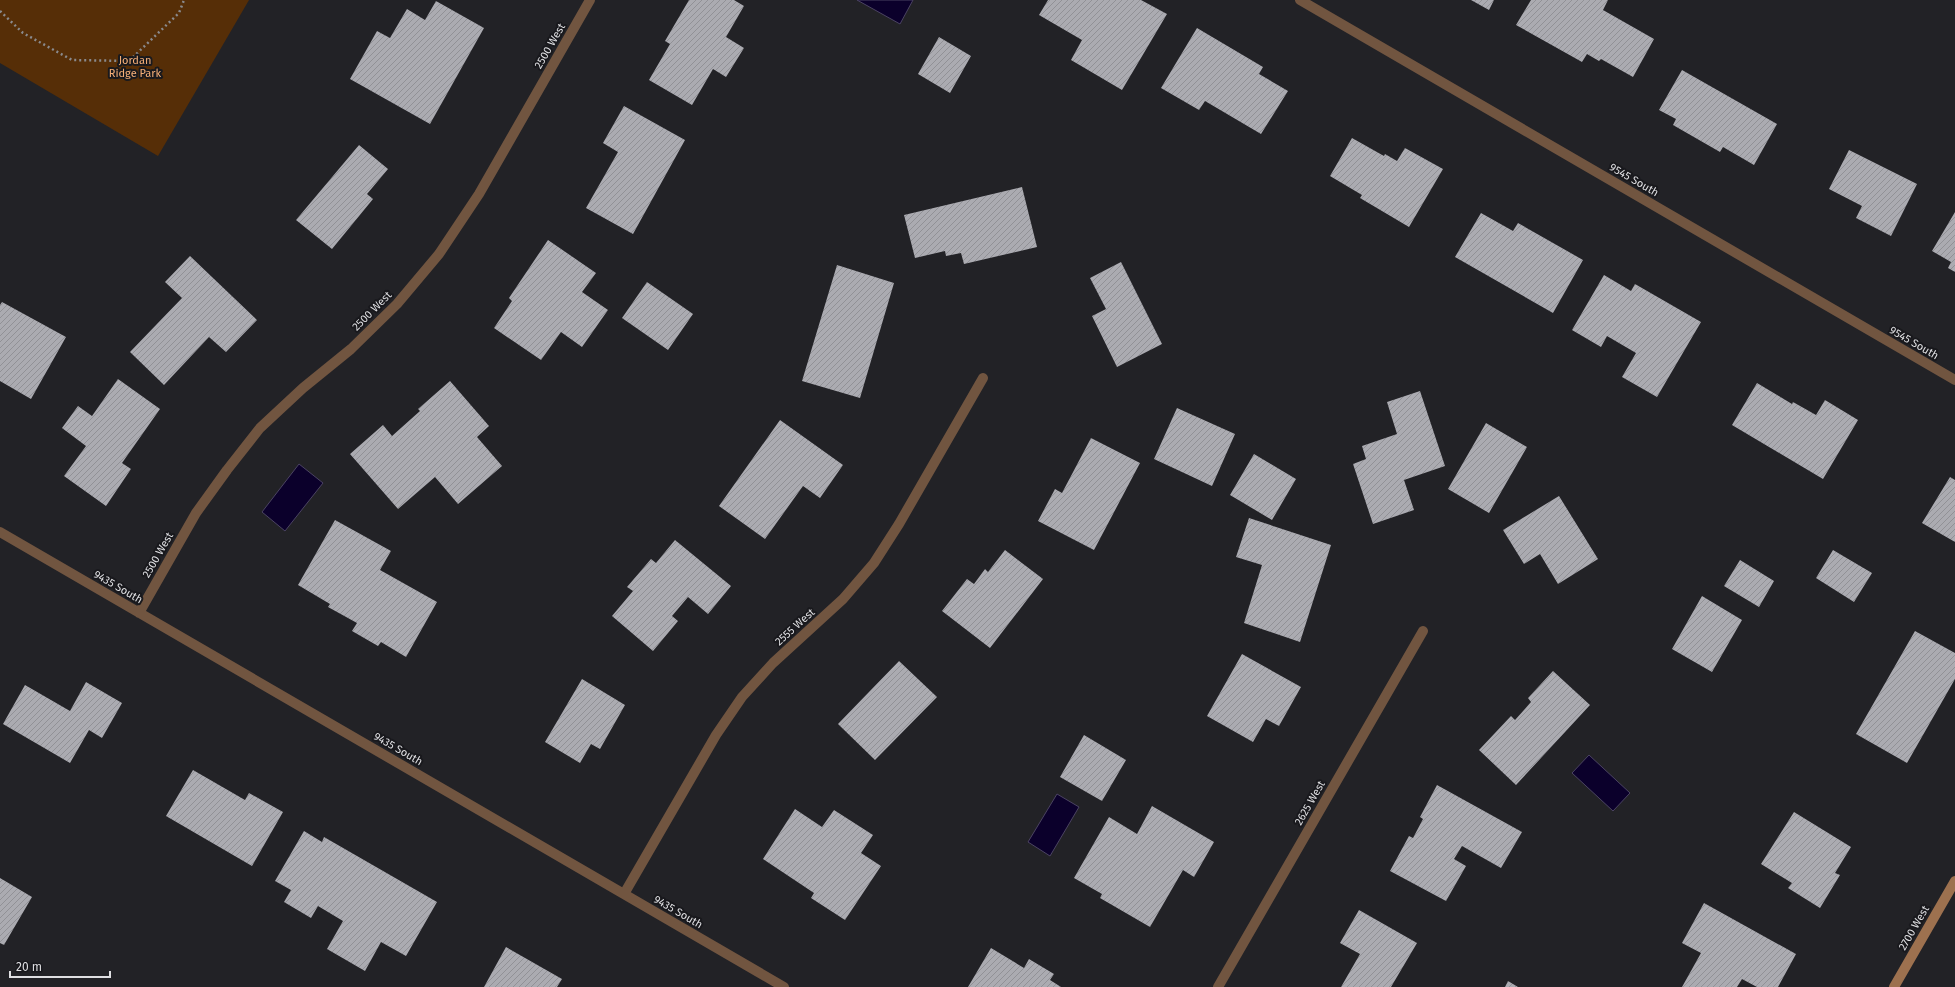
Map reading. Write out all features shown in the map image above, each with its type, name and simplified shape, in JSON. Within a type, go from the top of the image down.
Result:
[{"type":"main road","name":"2700 West","points":[[1894,987],[1955,881]]},
{"type":"street","name":"2500 West","points":[[139,613],[196,514],[226,470],[260,428],[303,388],[351,349],[397,304],[438,254],[478,194],[590,0]]},
{"type":"street","name":"9545 South","points":[[1300,0],[1955,380]]},
{"type":"street","name":"2555 West","points":[[624,894],[716,735],[742,697],[773,663],[843,599],[874,563],[899,524],[983,378]]},
{"type":"street","name":"9435 South","points":[[0,532],[784,987]]},
{"type":"street","name":"2625 West","points":[[1218,987],[1423,631]]},
{"type":"path","points":[[0,11],[23,33],[72,60],[129,61],[179,14],[184,0]]},
{"type":"green space","name":"Jordan Ridge Park","points":[[0,0],[249,0],[158,156],[0,63]]},
{"type":"shaded area","points":[[857,0],[913,0],[900,24]]},
{"type":"shaded area","points":[[299,464],[323,483],[285,531],[262,512]]},
{"type":"shaded area","points":[[1589,755],[1630,793],[1613,811],[1572,773]]},
{"type":"shaded area","points":[[1057,794],[1079,807],[1050,856],[1028,842]]},
{"type":"building","points":[[689,0],[734,0],[744,6],[726,37],[744,48],[726,77],[713,69],[692,105],[649,80],[670,44],[665,41]]},
{"type":"building","points":[[1048,0],[1141,0],[1167,14],[1122,90],[1071,60],[1082,40],[1039,15]]},
{"type":"building","points":[[1471,0],[1494,0],[1489,10]]},
{"type":"building","points":[[1531,0],[1608,0],[1603,10],[1654,39],[1633,77],[1601,59],[1599,61],[1587,54],[1582,62],[1516,25]]},
{"type":"building","points":[[436,1],[484,28],[430,124],[350,79],[377,31],[390,38],[407,9],[425,20]]},
{"type":"building","points":[[1197,28],[1263,67],[1259,74],[1288,91],[1261,134],[1205,101],[1199,110],[1161,88]]},
{"type":"building","points":[[939,37],[971,56],[950,93],[918,74]]},
{"type":"building","points":[[1682,70],[1777,124],[1754,165],[1723,147],[1720,152],[1673,125],[1676,119],[1659,110]]},
{"type":"building","points":[[624,106],[685,140],[633,234],[586,208],[618,152],[603,143]]},
{"type":"building","points":[[1352,138],[1384,156],[1385,154],[1397,161],[1405,148],[1443,169],[1409,227],[1360,198],[1362,195],[1330,176]]},
{"type":"building","points":[[359,145],[388,169],[367,194],[373,199],[332,249],[296,220]]},
{"type":"building","points":[[1849,150],[1917,184],[1891,236],[1856,218],[1862,206],[1829,189]]},
{"type":"building","points":[[1022,187],[1037,247],[964,264],[961,253],[946,256],[945,251],[915,258],[904,215]]},
{"type":"building","points":[[1955,212],[1955,272],[1948,268],[1951,262],[1932,251]]},
{"type":"building","points":[[1481,213],[1513,231],[1518,223],[1583,260],[1553,313],[1455,257]]},
{"type":"building","points":[[548,240],[596,273],[582,292],[608,310],[582,347],[561,332],[541,360],[494,328],[512,301],[509,298]]},
{"type":"building","points":[[190,256],[257,320],[226,352],[209,337],[164,385],[130,352],[182,298],[165,282]]},
{"type":"building","points":[[1121,262],[1162,344],[1117,367],[1092,316],[1106,309],[1090,278]]},
{"type":"building","points":[[837,265],[894,283],[860,398],[802,381]]},
{"type":"building","points":[[1604,275],[1631,291],[1635,284],[1701,322],[1657,397],[1622,377],[1636,353],[1607,336],[1601,347],[1572,330]]},
{"type":"building","points":[[647,282],[693,314],[668,350],[622,318]]},
{"type":"building","points":[[2,302],[66,337],[31,399],[0,381],[0,305]]},
{"type":"building","points":[[118,379],[160,409],[122,463],[131,469],[106,506],[64,476],[86,446],[62,428],[78,406],[92,416]]},
{"type":"building","points":[[450,381],[489,426],[477,437],[502,466],[458,504],[435,477],[398,509],[350,454],[383,425],[392,436],[420,411],[418,409]]},
{"type":"building","points":[[1757,383],[1792,404],[1793,402],[1816,415],[1825,400],[1858,420],[1823,479],[1732,425]]},
{"type":"building","points":[[1420,391],[1445,466],[1404,480],[1414,510],[1373,524],[1353,464],[1366,459],[1362,446],[1397,434],[1387,402]]},
{"type":"building","points":[[1177,408],[1235,434],[1212,486],[1154,459]]},
{"type":"building","points":[[780,420],[843,465],[820,498],[803,486],[765,539],[719,506]]},
{"type":"building","points":[[1486,423],[1527,447],[1489,513],[1448,489]]},
{"type":"building","points":[[1091,438],[1140,463],[1094,550],[1038,521],[1055,489],[1062,493]]},
{"type":"building","points":[[1254,454],[1296,479],[1272,520],[1230,495]]},
{"type":"building","points":[[1950,477],[1955,480],[1955,542],[1922,523]]},
{"type":"building","points":[[1559,496],[1598,559],[1558,584],[1540,554],[1524,564],[1503,530]]},
{"type":"building","points":[[1249,518],[1331,545],[1300,642],[1244,623],[1262,565],[1236,557]]},
{"type":"building","points":[[335,520],[391,551],[380,570],[437,602],[406,657],[381,642],[378,646],[352,631],[357,623],[328,607],[330,604],[298,585]]},
{"type":"building","points":[[675,540],[731,586],[708,614],[688,597],[672,616],[678,621],[653,651],[612,616],[633,591],[627,587],[651,559],[656,563]]},
{"type":"building","points":[[1005,550],[1043,579],[990,648],[942,611],[967,579],[974,584],[985,569],[988,572]]},
{"type":"building","points":[[1833,550],[1872,573],[1854,602],[1816,578]]},
{"type":"building","points":[[1740,560],[1774,581],[1759,607],[1724,586]]},
{"type":"building","points":[[1702,596],[1742,620],[1712,672],[1672,649]]},
{"type":"building","points":[[1915,631],[1955,653],[1955,679],[1907,763],[1856,734]]},
{"type":"building","points":[[1242,654],[1301,687],[1279,726],[1266,719],[1253,742],[1207,716]]},
{"type":"building","points":[[899,661],[937,697],[875,760],[838,724]]},
{"type":"building","points":[[1553,671],[1590,705],[1516,785],[1479,750],[1511,716],[1515,720],[1531,702],[1528,698]]},
{"type":"building","points":[[582,679],[625,705],[600,749],[591,744],[580,763],[545,742]]},
{"type":"building","points":[[86,682],[122,703],[102,738],[89,730],[70,763],[3,724],[25,685],[70,711]]},
{"type":"building","points":[[1084,735],[1126,760],[1102,801],[1060,777]]},
{"type":"building","points":[[193,770],[245,800],[249,793],[283,812],[252,866],[166,816]]},
{"type":"building","points":[[1437,785],[1522,832],[1501,868],[1462,846],[1454,859],[1466,866],[1446,901],[1390,871],[1409,836],[1413,838],[1423,819],[1420,817]]},
{"type":"building","points":[[1152,806],[1214,842],[1194,877],[1183,870],[1150,927],[1100,898],[1102,894],[1074,878],[1109,817],[1137,834]]},
{"type":"building","points":[[795,809],[822,827],[834,810],[873,835],[861,853],[881,866],[845,920],[811,898],[814,893],[763,859]]},
{"type":"building","points":[[1794,812],[1851,847],[1835,873],[1840,875],[1820,908],[1788,888],[1792,883],[1761,864]]},
{"type":"building","points":[[304,831],[322,842],[324,837],[437,902],[406,956],[381,942],[365,971],[327,949],[343,921],[318,906],[311,918],[284,902],[291,890],[275,881]]},
{"type":"building","points":[[0,878],[32,897],[4,945],[0,943]]},
{"type":"building","points":[[1704,903],[1796,954],[1778,987],[1757,987],[1742,979],[1737,987],[1682,987],[1701,953],[1682,943]]},
{"type":"building","points":[[1359,910],[1417,943],[1391,987],[1341,987],[1360,954],[1340,943]]},
{"type":"building","points":[[506,947],[562,979],[557,987],[484,987]]},
{"type":"building","points":[[991,948],[1024,968],[1029,959],[1054,974],[1050,980],[1061,987],[968,987]]},
{"type":"building","points":[[1508,981],[1518,987],[1505,987]]}]
